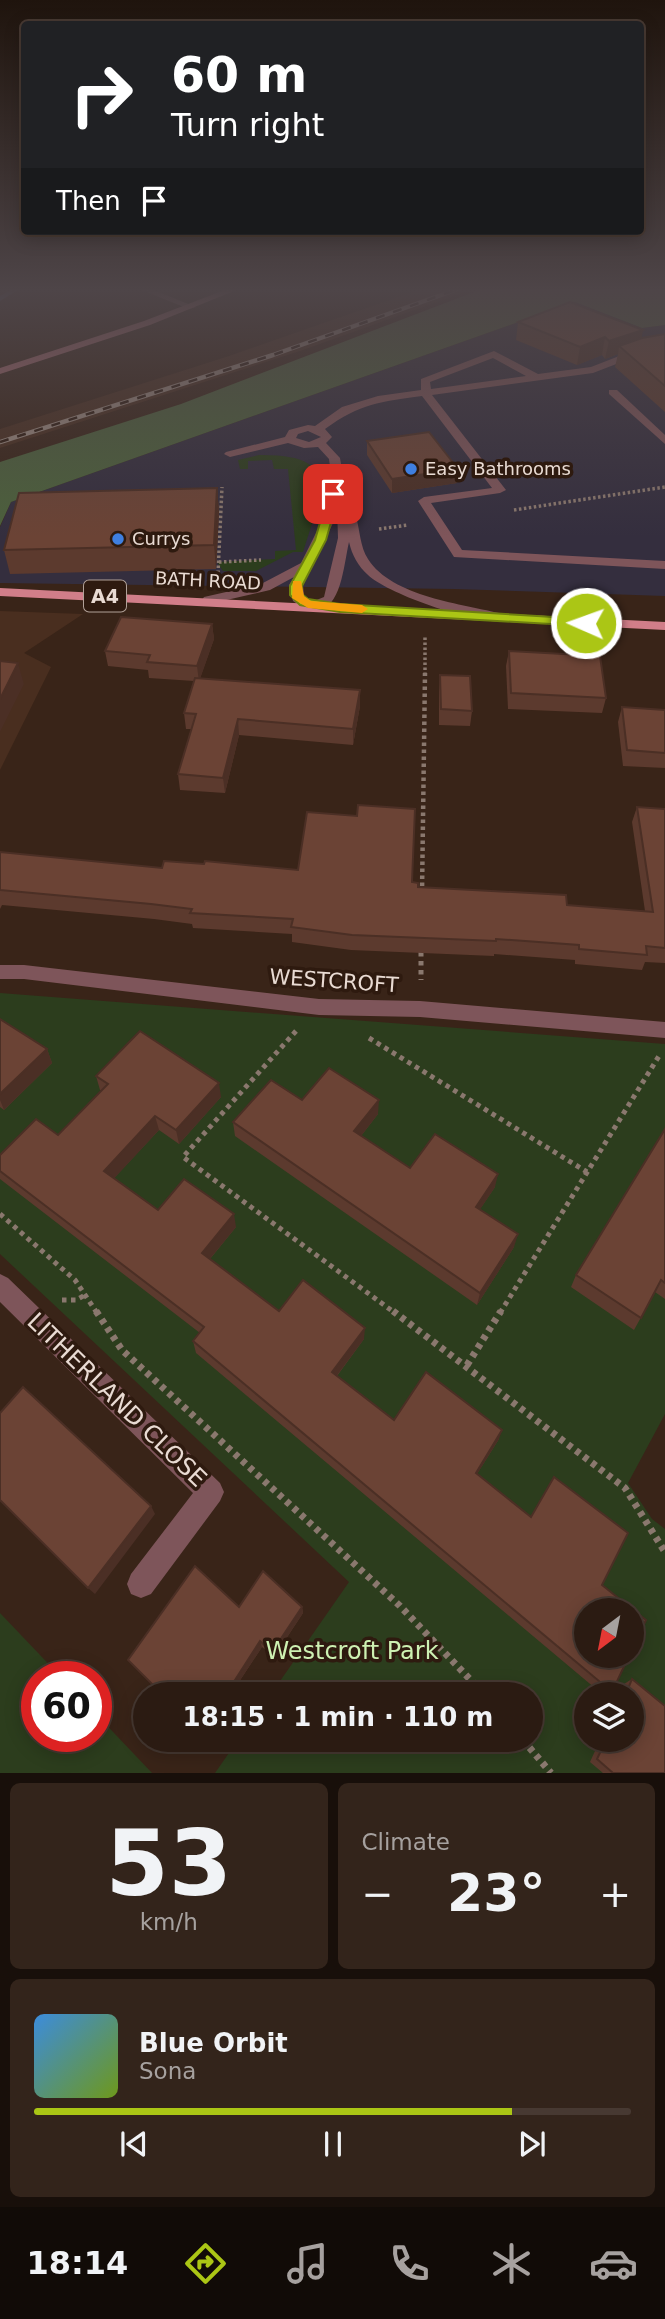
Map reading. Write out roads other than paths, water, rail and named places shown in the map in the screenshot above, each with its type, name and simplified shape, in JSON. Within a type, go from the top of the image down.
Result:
[{"type":"main road","name":"BATH ROAD","points":[[0,592],[209,600],[514,620],[665,626]]},
{"type":"street","points":[[447,372],[425,382],[424,391],[500,490],[424,501],[458,554],[665,565]]},
{"type":"street","points":[[526,372],[537,378]]},
{"type":"street","points":[[290,439],[290,434],[298,430],[318,429],[352,406],[378,399],[581,372]]},
{"type":"street","points":[[613,392],[665,441]]},
{"type":"street","points":[[230,454],[290,439],[303,445],[320,443],[326,440],[326,435],[318,429]]},
{"type":"street","points":[[320,443],[332,455],[360,557],[379,578],[392,586],[453,607],[514,620]]},
{"type":"street","points":[[337,474],[346,529],[330,598],[318,606],[304,602],[296,595],[296,586],[328,522],[337,474]]},
{"type":"street","points":[[209,600],[265,587],[289,577],[306,565]]},
{"type":"street","name":"WESTCROFT","points":[[0,972],[24,972],[319,1007],[420,1009],[665,1030]]},
{"type":"street","name":"LITHERLAND CLOSE","points":[[0,1286],[211,1492],[141,1584]]},
{"type":"railway","points":[[0,442],[220,372]]},
{"type":"place","name":"Easy Bathrooms","points":[[411,469]]},
{"type":"place","name":"Currys","points":[[118,539]]},
{"type":"park label","name":"Westcroft Park","points":[[352,1651]]}]
